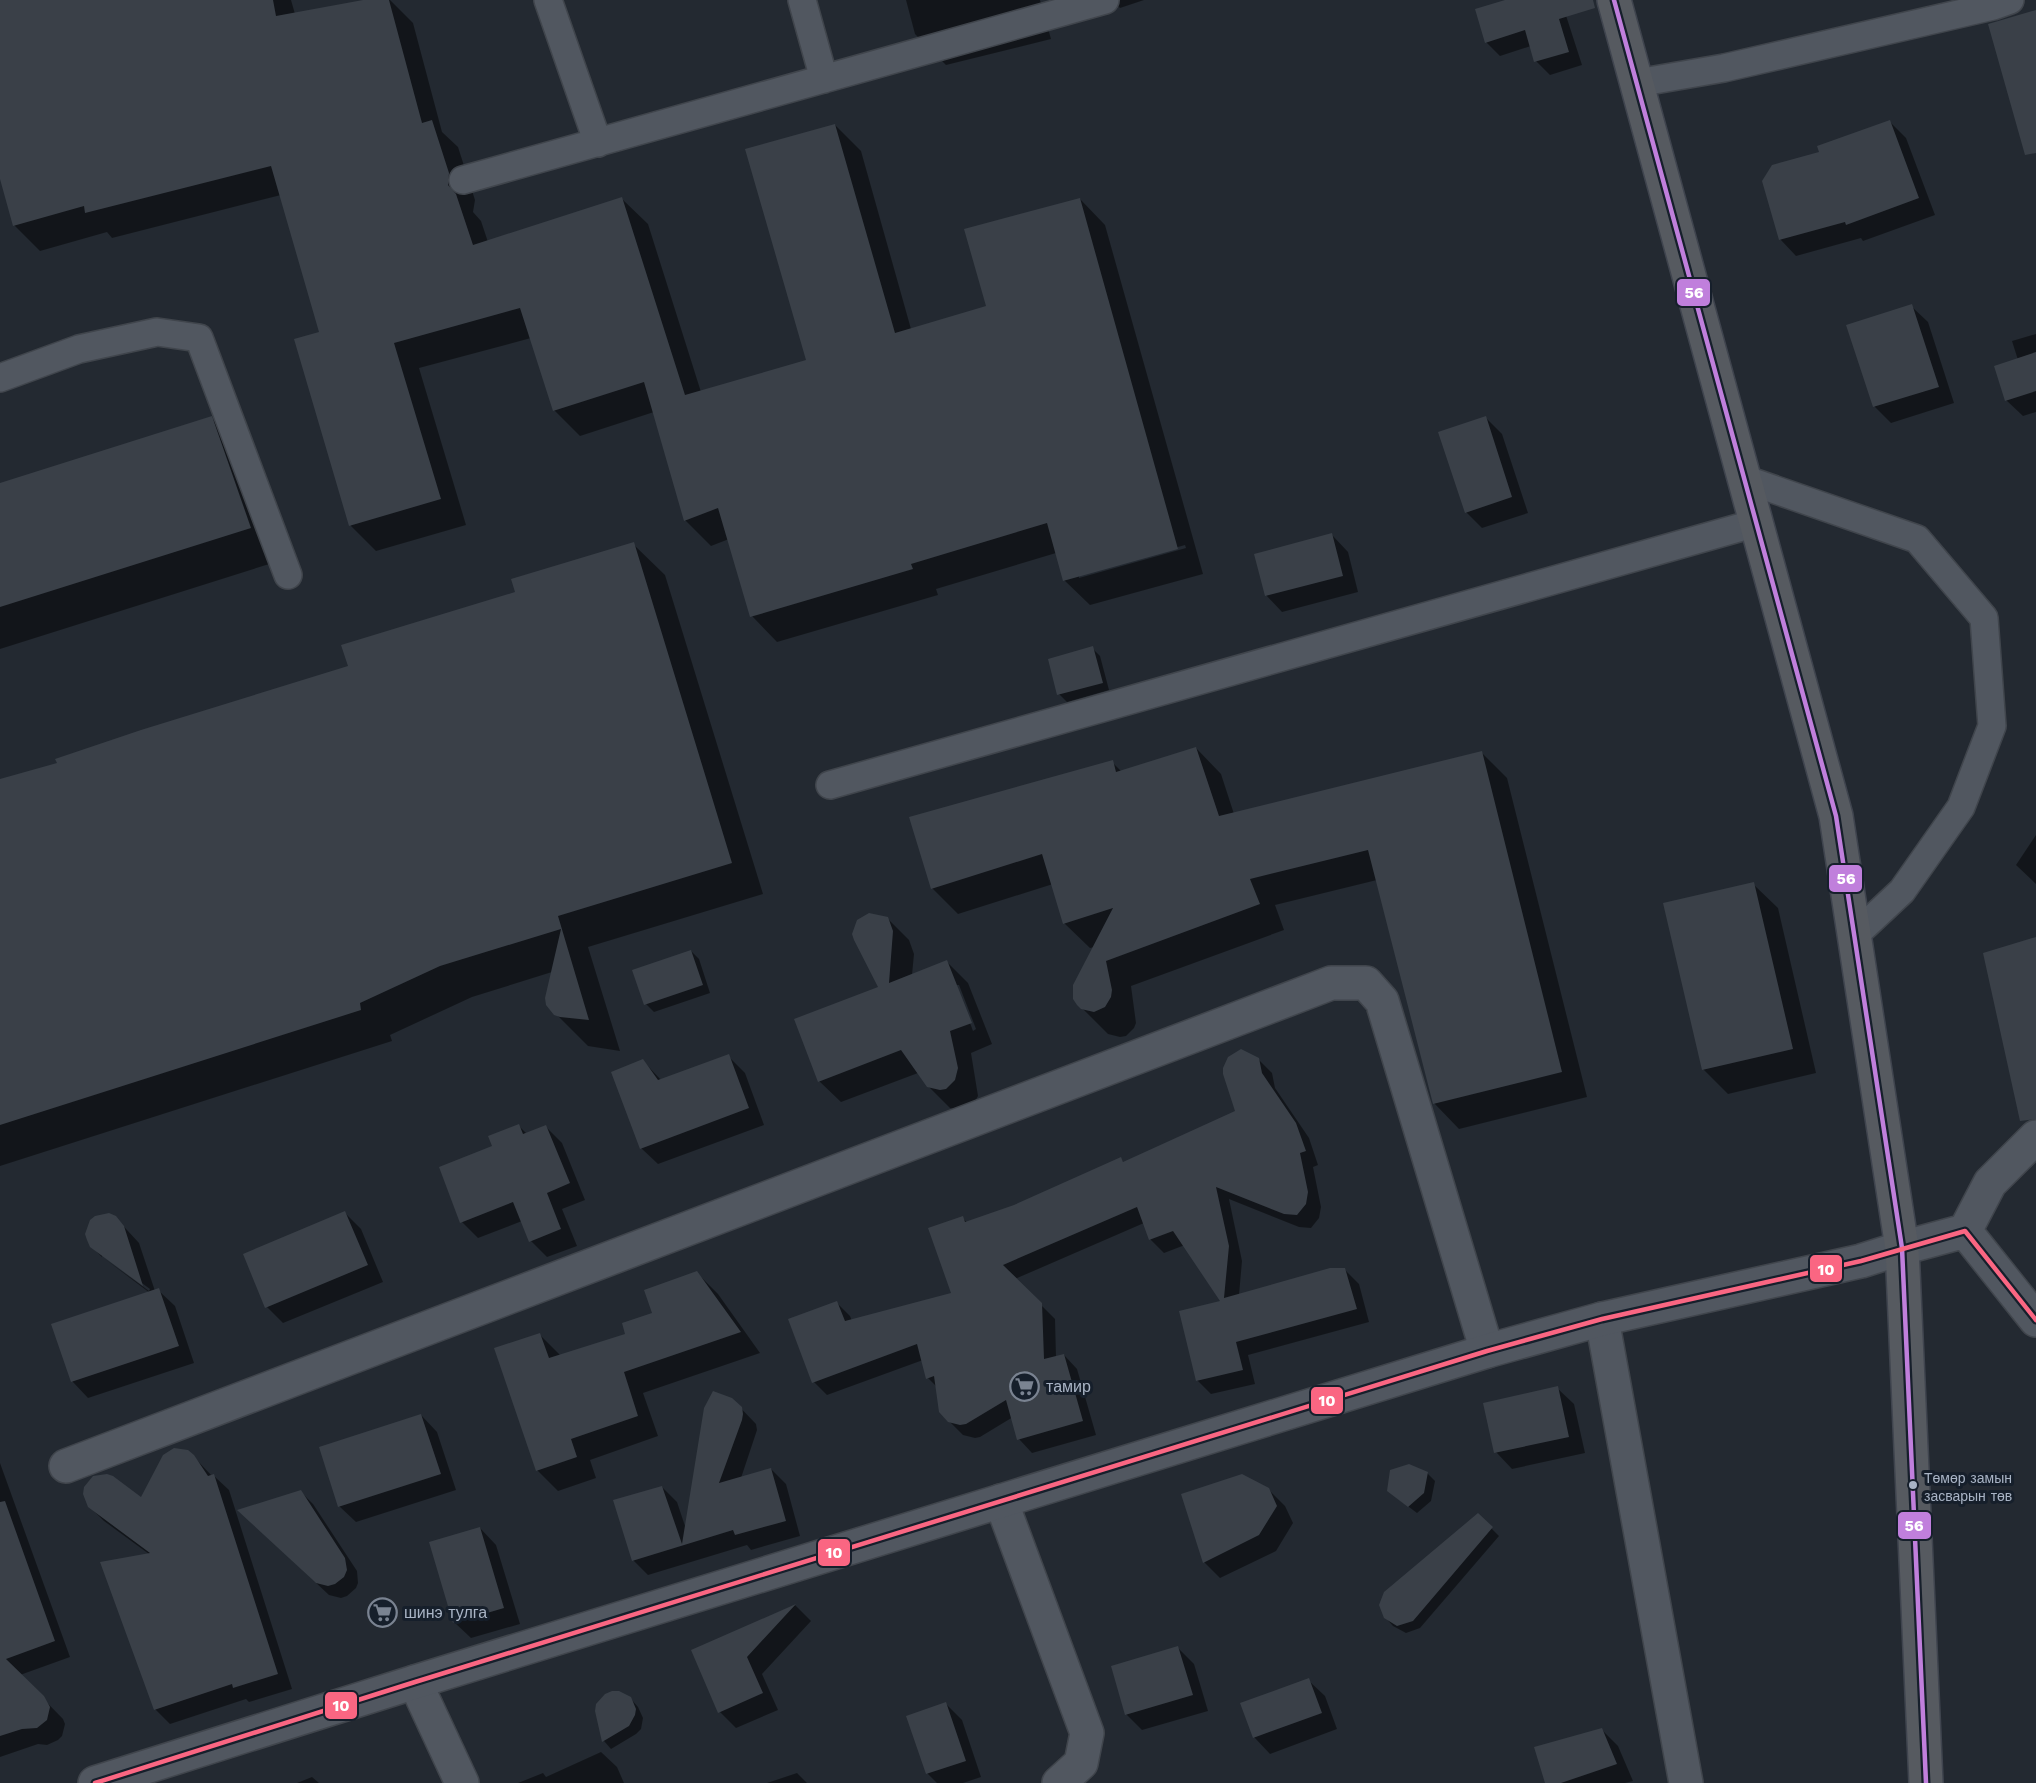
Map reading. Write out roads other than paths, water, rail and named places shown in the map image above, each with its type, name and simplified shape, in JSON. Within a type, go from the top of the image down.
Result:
[{"type":"highway","points":[[1614,0],[1836,816],[1902,1248],[1926,1783]]},
{"type":"street","points":[[66,1466],[1331,983],[1366,983],[1382,1001],[1487,1351]]},
{"type":"street","points":[[95,1783],[161,1773],[415,1682],[1487,1351],[1602,1319],[1861,1261],[1965,1231],[1990,1183],[2036,1137]]},
{"type":"street","points":[[1965,1231],[2036,1320]]},
{"type":"street","points":[[1602,1319],[1686,1783]]},
{"type":"street","points":[[1001,1501],[1087,1733],[1081,1763],[1059,1783]]},
{"type":"street","points":[[415,1682],[462,1783]]},
{"type":"lane","points":[[548,0],[598,143]]},
{"type":"lane","points":[[802,0],[824,79]]},
{"type":"lane","points":[[463,180],[824,79],[1078,4],[1105,0]]},
{"type":"lane","points":[[1637,83],[1724,68],[1982,9],[2010,0]]},
{"type":"lane","points":[[0,378],[79,349],[157,332],[199,338],[288,575]]},
{"type":"lane","points":[[1744,479],[1917,539],[1984,618],[1992,726],[1961,807],[1902,891],[1855,935]]},
{"type":"lane","points":[[830,785],[1756,523]]},
{"type":"place","name":"тамир","points":[[1025,1386]]},
{"type":"place","name":"Төмөр замын засварын төв","points":[[1913,1485]]},
{"type":"place","name":"шинэ тулга","points":[[383,1612]]}]
